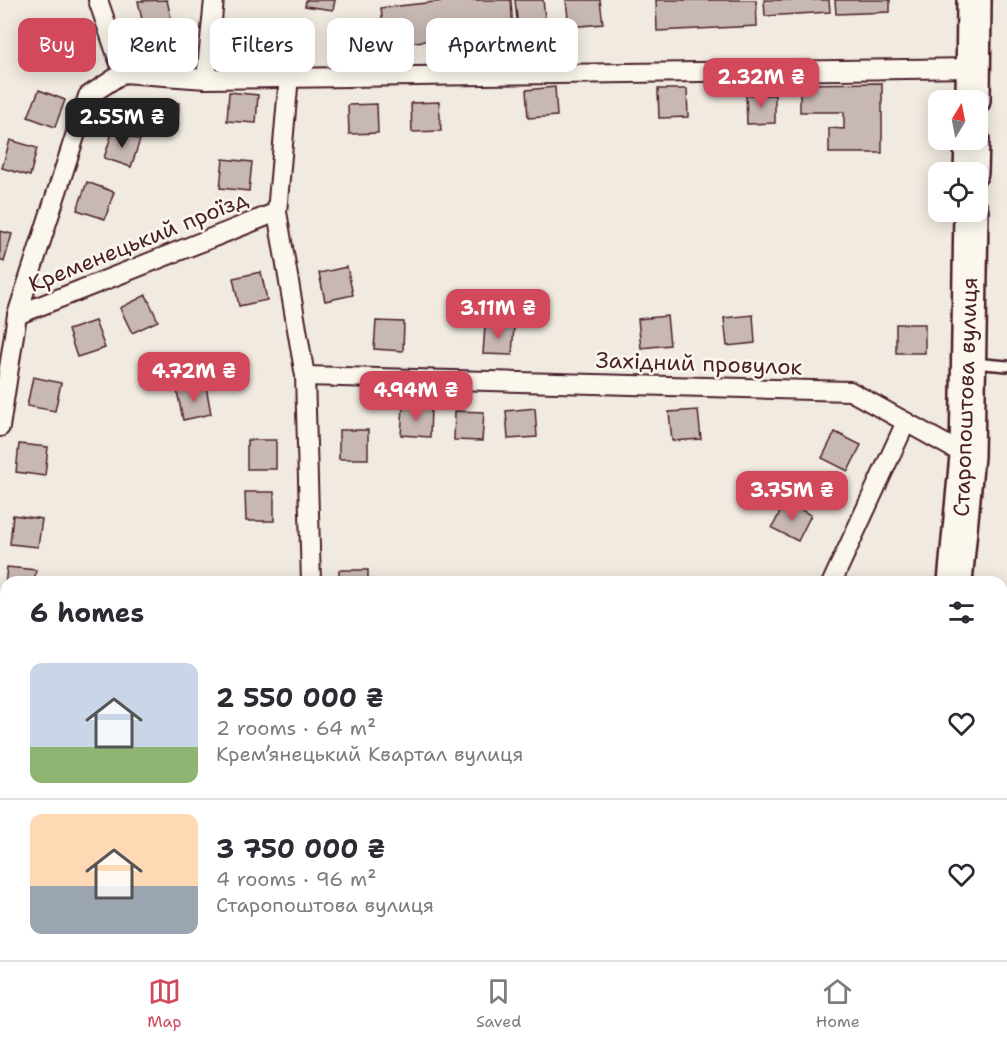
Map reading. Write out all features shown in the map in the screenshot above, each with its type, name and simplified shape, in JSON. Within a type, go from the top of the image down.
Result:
[{"type":"highway","points":[[973,90],[974,0]]},
{"type":"highway","name":"Старопоштова вулиця","points":[[956,576],[967,456],[971,222]]},
{"type":"street","points":[[98,0],[123,73]]},
{"type":"street","points":[[206,79],[214,0]]},
{"type":"street","points":[[0,427],[17,315],[88,96],[123,73],[206,79],[289,76],[973,68]]},
{"type":"street","points":[[289,76],[277,212],[304,376],[311,576]]},
{"type":"street","name":"Кременецький проїзд","points":[[17,315],[277,212]]},
{"type":"street","name":"Західний провулок","points":[[304,376],[850,391],[967,456]]},
{"type":"street","points":[[835,576],[906,422]]},
{"type":"lane","points":[[968,363],[1007,366]]},
{"type":"building","points":[[167,0],[171,18],[142,18],[138,1]]},
{"type":"building","points":[[306,0],[335,0],[333,10],[305,6]]},
{"type":"building","points":[[453,0],[511,0],[512,18],[426,18],[426,41],[414,42],[414,18],[382,18],[381,8]]},
{"type":"building","points":[[515,0],[543,0],[545,18],[517,18]]},
{"type":"building","points":[[566,0],[600,0],[603,24],[578,26],[578,18],[568,18]]},
{"type":"building","points":[[656,0],[756,0],[757,26],[657,31]]},
{"type":"building","points":[[764,0],[829,0],[830,12],[765,16]]},
{"type":"building","points":[[835,0],[890,0],[890,12],[836,14]]},
{"type":"building","points":[[882,83],[882,153],[829,153],[829,128],[844,129],[844,112],[800,112],[800,84]]},
{"type":"building","points":[[555,87],[557,116],[528,118],[526,90]]},
{"type":"building","points":[[658,89],[687,89],[688,117],[659,118]]},
{"type":"building","points":[[39,90],[65,100],[55,127],[28,117]]},
{"type":"building","points":[[229,92],[258,95],[256,123],[227,121]]},
{"type":"building","points":[[746,95],[775,95],[775,123],[747,124]]},
{"type":"building","points":[[150,101],[179,103],[177,131],[149,130]]},
{"type":"building","points":[[439,102],[441,131],[412,132],[411,103]]},
{"type":"building","points":[[377,104],[378,133],[349,134],[348,105]]},
{"type":"building","points":[[113,130],[140,140],[131,167],[104,158]]},
{"type":"building","points":[[10,140],[37,148],[30,176],[2,168]]},
{"type":"building","points":[[223,159],[252,162],[249,191],[220,188]]},
{"type":"building","points":[[87,182],[114,192],[105,219],[77,210]]},
{"type":"building","points":[[0,231],[12,234],[4,262],[0,260]]},
{"type":"building","points":[[347,267],[353,295],[325,301],[319,273]]},
{"type":"building","points":[[261,272],[267,300],[239,306],[233,278]]},
{"type":"building","points":[[146,295],[158,321],[132,333],[120,308]]},
{"type":"building","points":[[753,315],[755,343],[727,346],[724,318]]},
{"type":"building","points":[[667,316],[670,345],[641,348],[638,319]]},
{"type":"building","points":[[95,321],[105,348],[77,357],[68,330]]},
{"type":"building","points":[[376,321],[404,322],[403,351],[374,349]]},
{"type":"building","points":[[896,324],[925,324],[925,353],[896,353]]},
{"type":"building","points":[[485,325],[514,327],[512,355],[483,354]]},
{"type":"building","points":[[33,377],[61,383],[55,411],[27,406]]},
{"type":"building","points":[[206,386],[211,414],[183,420],[177,391]]},
{"type":"building","points":[[403,406],[431,408],[430,437],[401,435]]},
{"type":"building","points":[[535,408],[537,437],[508,439],[506,411]]},
{"type":"building","points":[[698,410],[701,439],[672,441],[669,412]]},
{"type":"building","points":[[455,411],[484,412],[482,441],[454,440]]},
{"type":"building","points":[[339,430],[368,430],[368,459],[339,459]]},
{"type":"building","points":[[835,432],[861,445],[848,471],[822,458]]},
{"type":"building","points":[[247,440],[276,440],[276,469],[247,469]]},
{"type":"building","points":[[19,444],[48,447],[45,476],[16,472]]},
{"type":"building","points":[[245,492],[274,492],[274,521],[246,521]]},
{"type":"building","points":[[785,502],[811,515],[798,541],[772,528]]},
{"type":"building","points":[[13,515],[42,519],[38,547],[10,544]]},
{"type":"building","points":[[7,567],[36,570],[35,576],[6,576]]},
{"type":"building","points":[[339,570],[368,570],[368,576],[339,576]]}]
